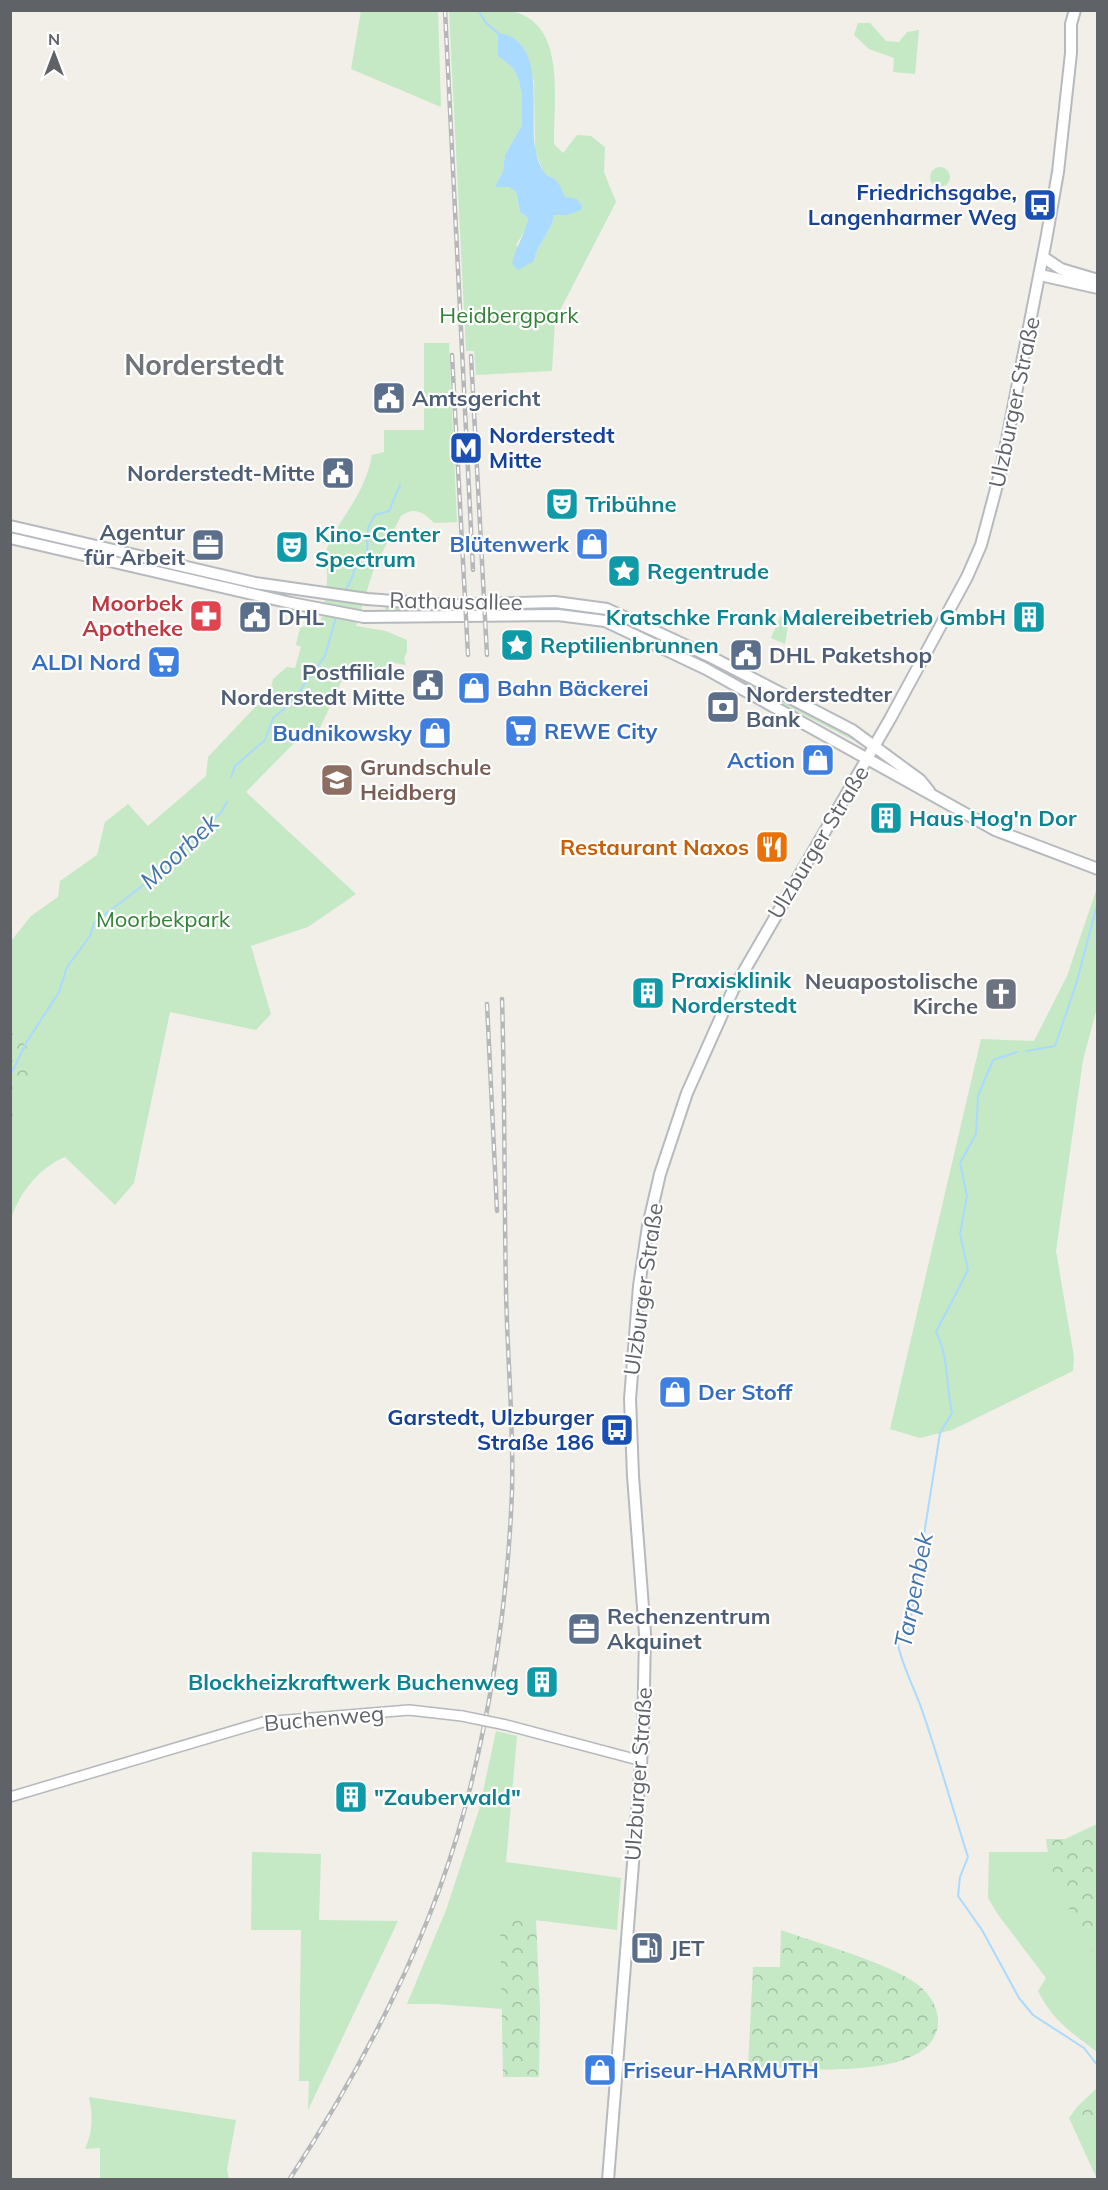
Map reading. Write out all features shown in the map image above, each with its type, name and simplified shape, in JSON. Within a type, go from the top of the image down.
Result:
[{"type":"main road","name":"Ulzburger Straße","points":[[608,2180],[626,1930],[642,1761],[645,1634],[633,1476],[630,1388],[640,1278],[653,1203],[678,1116],[709,1041],[753,954],[875,746],[967,577],[981,545],[1001,470],[1040,276],[1058,172],[1071,53],[1076,39],[1076,10]]},
{"type":"main road","points":[[1043,257],[1061,269],[1098,280]]},
{"type":"main road","points":[[1040,276],[1098,288]]},
{"type":"main road","name":"Rathausallee","points":[[10,526],[244,580],[322,593],[448,605],[555,602],[601,607],[711,657],[852,730],[920,780],[929,791]]},
{"type":"main road","name":"Rathausallee","points":[[10,538],[319,609],[364,617],[558,615],[598,619],[706,669],[915,786],[929,791]]},
{"type":"main road","points":[[929,791],[995,830],[1098,869]]},
{"type":"street","name":"Buchenweg","points":[[10,1797],[263,1722],[409,1710],[462,1716],[506,1725],[642,1761]]},
{"type":"green space","name":"Heidbergpark","points":[[502,10],[528,18],[541,30],[549,46],[555,85],[554,144],[563,153],[577,135],[591,136],[605,147],[604,172],[616,202],[555,320],[552,371],[476,375],[474,351],[466,351],[449,11]],"holes":[[[523,48],[534,81],[535,151],[544,173],[557,181],[565,198],[571,199],[580,210],[567,215],[554,215],[534,261],[516,245],[525,230],[528,218],[520,212],[516,192],[509,187],[495,187],[503,171],[505,155],[522,125],[522,96],[519,81],[513,68],[498,56]]]},
{"type":"green space","points":[[361,11],[438,11],[441,107],[351,69]]},
{"type":"green space","points":[[858,23],[870,23],[886,41],[899,42],[907,32],[919,30],[915,74],[893,72],[894,58],[869,49],[854,35]]},
{"type":"green space","points":[[940,167],[947,170],[950,177],[947,184],[940,187],[933,184],[930,177],[933,170]]},
{"type":"green space","name":"Moorbekpark","points":[[424,343],[449,343],[457,522],[434,523],[423,513],[415,511],[401,516],[374,568],[356,626],[386,631],[407,640],[407,652],[404,658],[406,665],[394,663],[374,672],[350,663],[320,728],[297,740],[246,792],[356,894],[308,927],[251,946],[271,1014],[256,1030],[170,1012],[134,1183],[115,1205],[65,1157],[47,1167],[31,1182],[14,1210],[11,1220],[11,941],[31,916],[58,897],[60,881],[97,855],[105,822],[128,804],[148,826],[206,776],[208,757],[257,705],[267,706],[273,679],[287,667],[295,668],[301,647],[296,645],[300,628],[321,620],[327,574],[326,550],[359,493],[372,455],[384,452],[384,430],[424,430]]},
{"type":"green space","points":[[385,606],[447,611],[386,613]]},
{"type":"green space","points":[[781,615],[789,619],[785,644],[771,638]]},
{"type":"green space","points":[[712,661],[856,734],[853,740],[709,666]]},
{"type":"green space","points":[[1097,888],[1097,1008],[1083,1060],[1056,1251],[1074,1357],[1073,1371],[952,1430],[920,1438],[890,1429],[981,1039],[1034,1041],[1067,976]]},
{"type":"green space","points":[[11,1029],[30,1051],[31,1071],[14,1095],[14,1133],[11,1137]]},
{"type":"green space","points":[[496,1731],[517,1736],[506,1862],[621,1878],[617,1930],[501,1916],[503,2009],[407,2004],[446,1910],[479,1810]]},
{"type":"green space","points":[[1097,1824],[1097,1960],[1059,1886],[1046,1839],[1065,1839]]},
{"type":"green space","points":[[252,1852],[321,1854],[319,1920],[398,1921],[308,2110],[309,2081],[299,2081],[301,1930],[251,1930]]},
{"type":"green space","points":[[989,1852],[1055,1852],[1097,1946],[1097,2052],[1056,2018],[1038,1991],[1046,1978],[988,1898]]},
{"type":"green space","points":[[500,1915],[536,1920],[540,2009],[539,2077],[503,2077]]},
{"type":"green space","points":[[781,1930],[871,1961],[917,1984],[929,1996],[937,2012],[938,2023],[930,2043],[913,2056],[887,2064],[858,2068],[748,2067],[753,1967],[780,1967]]},
{"type":"green space","points":[[1097,2088],[1097,2129],[1094,2129],[1077,2107]]},
{"type":"green space","points":[[89,2097],[236,2120],[227,2169],[229,2179],[100,2179],[100,2148],[85,2149],[90,2136],[91,2123]]},
{"type":"green space","points":[[1077,2107],[1094,2129],[1097,2129],[1097,2179],[1069,2118]]},
{"type":"water","points":[[498,33],[514,39],[525,50],[531,65],[534,138],[541,166],[546,174],[557,181],[565,197],[577,199],[582,206],[581,210],[567,215],[554,215],[534,261],[518,270],[512,264],[528,218],[520,212],[516,192],[509,187],[495,187],[503,171],[505,155],[522,125],[522,96],[513,68],[498,56]]},
{"type":"waterway","points":[[478,10],[486,23],[498,33]]},
{"type":"waterway","name":"Moorbek","points":[[344,592],[356,566],[367,553],[368,528],[375,515],[389,511],[400,485]]},
{"type":"waterway","name":"Moorbek","points":[[231,777],[235,766],[265,740],[273,718],[290,704],[325,656],[337,614]]},
{"type":"waterway","name":"Moorbek","points":[[10,1076],[26,1043],[59,992],[67,967],[90,936],[94,923],[164,869],[175,850],[220,814],[227,802]]},
{"type":"waterway","name":"Tarpenbek","points":[[1026,1051],[1055,1046],[1077,981],[1098,901]]},
{"type":"waterway","name":"Tarpenbek","points":[[1017,1052],[993,1060],[978,1096],[976,1134],[960,1163],[967,1196],[960,1234],[968,1270],[936,1332],[945,1361],[952,1413],[940,1433],[910,1624],[904,1639],[898,1642],[898,1647],[921,1707],[968,1857],[960,1877],[958,1896],[982,1930],[1019,1998],[1033,2015],[1084,2048],[1098,2066]]},
{"type":"railway","points":[[445,10],[473,570]]},
{"type":"railway","points":[[452,355],[468,655]]},
{"type":"railway","points":[[471,356],[487,655]]},
{"type":"railway","points":[[289,2180],[368,2047],[414,1953],[433,1906],[465,1808],[491,1691],[507,1571],[512,1491],[506,1288],[502,999]]},
{"type":"railway","points":[[487,1004],[497,1211]]},
{"type":"place","name":"Friedrichsgabe, Langenharmer Weg","points":[[1040,205]]},
{"type":"place","name":"Amtsgericht","points":[[389,398]]},
{"type":"place","name":"Norderstedt Mitte","points":[[466,448]]},
{"type":"place","name":"Norderstedt-Mitte","points":[[338,473]]},
{"type":"place","name":"Tribühne","points":[[562,504]]},
{"type":"place","name":"Blütenwerk","points":[[592,544]]},
{"type":"place","name":"Agentur für Arbeit","points":[[208,545]]},
{"type":"place","name":"Kino-Center Spectrum","points":[[292,547]]},
{"type":"place","name":"Regentrude","points":[[624,571]]},
{"type":"place","name":"Moorbek Apotheke","points":[[206,616]]},
{"type":"place","name":"DHL","points":[[255,617]]},
{"type":"place","name":"Kratschke Frank Malereibetrieb GmbH","points":[[1029,617]]},
{"type":"place","name":"Reptilienbrunnen","points":[[517,645]]},
{"type":"place","name":"DHL Paketshop","points":[[746,655]]},
{"type":"place","name":"ALDI Nord","points":[[164,662]]},
{"type":"place","name":"Postfiliale Norderstedt Mitte","points":[[428,685]]},
{"type":"place","name":"Bahn Bäckerei","points":[[474,688]]},
{"type":"place","name":"Norderstedter Bank","points":[[723,707]]},
{"type":"place","name":"REWE City","points":[[521,731]]},
{"type":"place","name":"Budnikowsky","points":[[435,733]]},
{"type":"place","name":"Action","points":[[818,760]]},
{"type":"place","name":"Grundschule Heidberg","points":[[337,780]]},
{"type":"place","name":"Haus Hog'n Dor","points":[[886,818]]},
{"type":"place","name":"Restaurant Naxos","points":[[772,847]]},
{"type":"place","name":"Praxisklinik Norderstedt","points":[[648,993]]},
{"type":"place","name":"Neuapostolische Kirche","points":[[1001,994]]},
{"type":"place","name":"Der Stoff","points":[[675,1392]]},
{"type":"place","name":"Garstedt, Ulzburger Straße 186","points":[[617,1430]]},
{"type":"place","name":"Rechenzentrum Akquinet","points":[[584,1629]]},
{"type":"place","name":"Blockheizkraftwerk Buchenweg","points":[[542,1682]]},
{"type":"place","name":"\"Zauberwald\"","points":[[351,1797]]},
{"type":"place","name":"JET","points":[[647,1948]]},
{"type":"place","name":"Friseur-HARMUTH","points":[[600,2070]]},
{"type":"district","name":"Norderstedt","points":[[204,364]]}]
